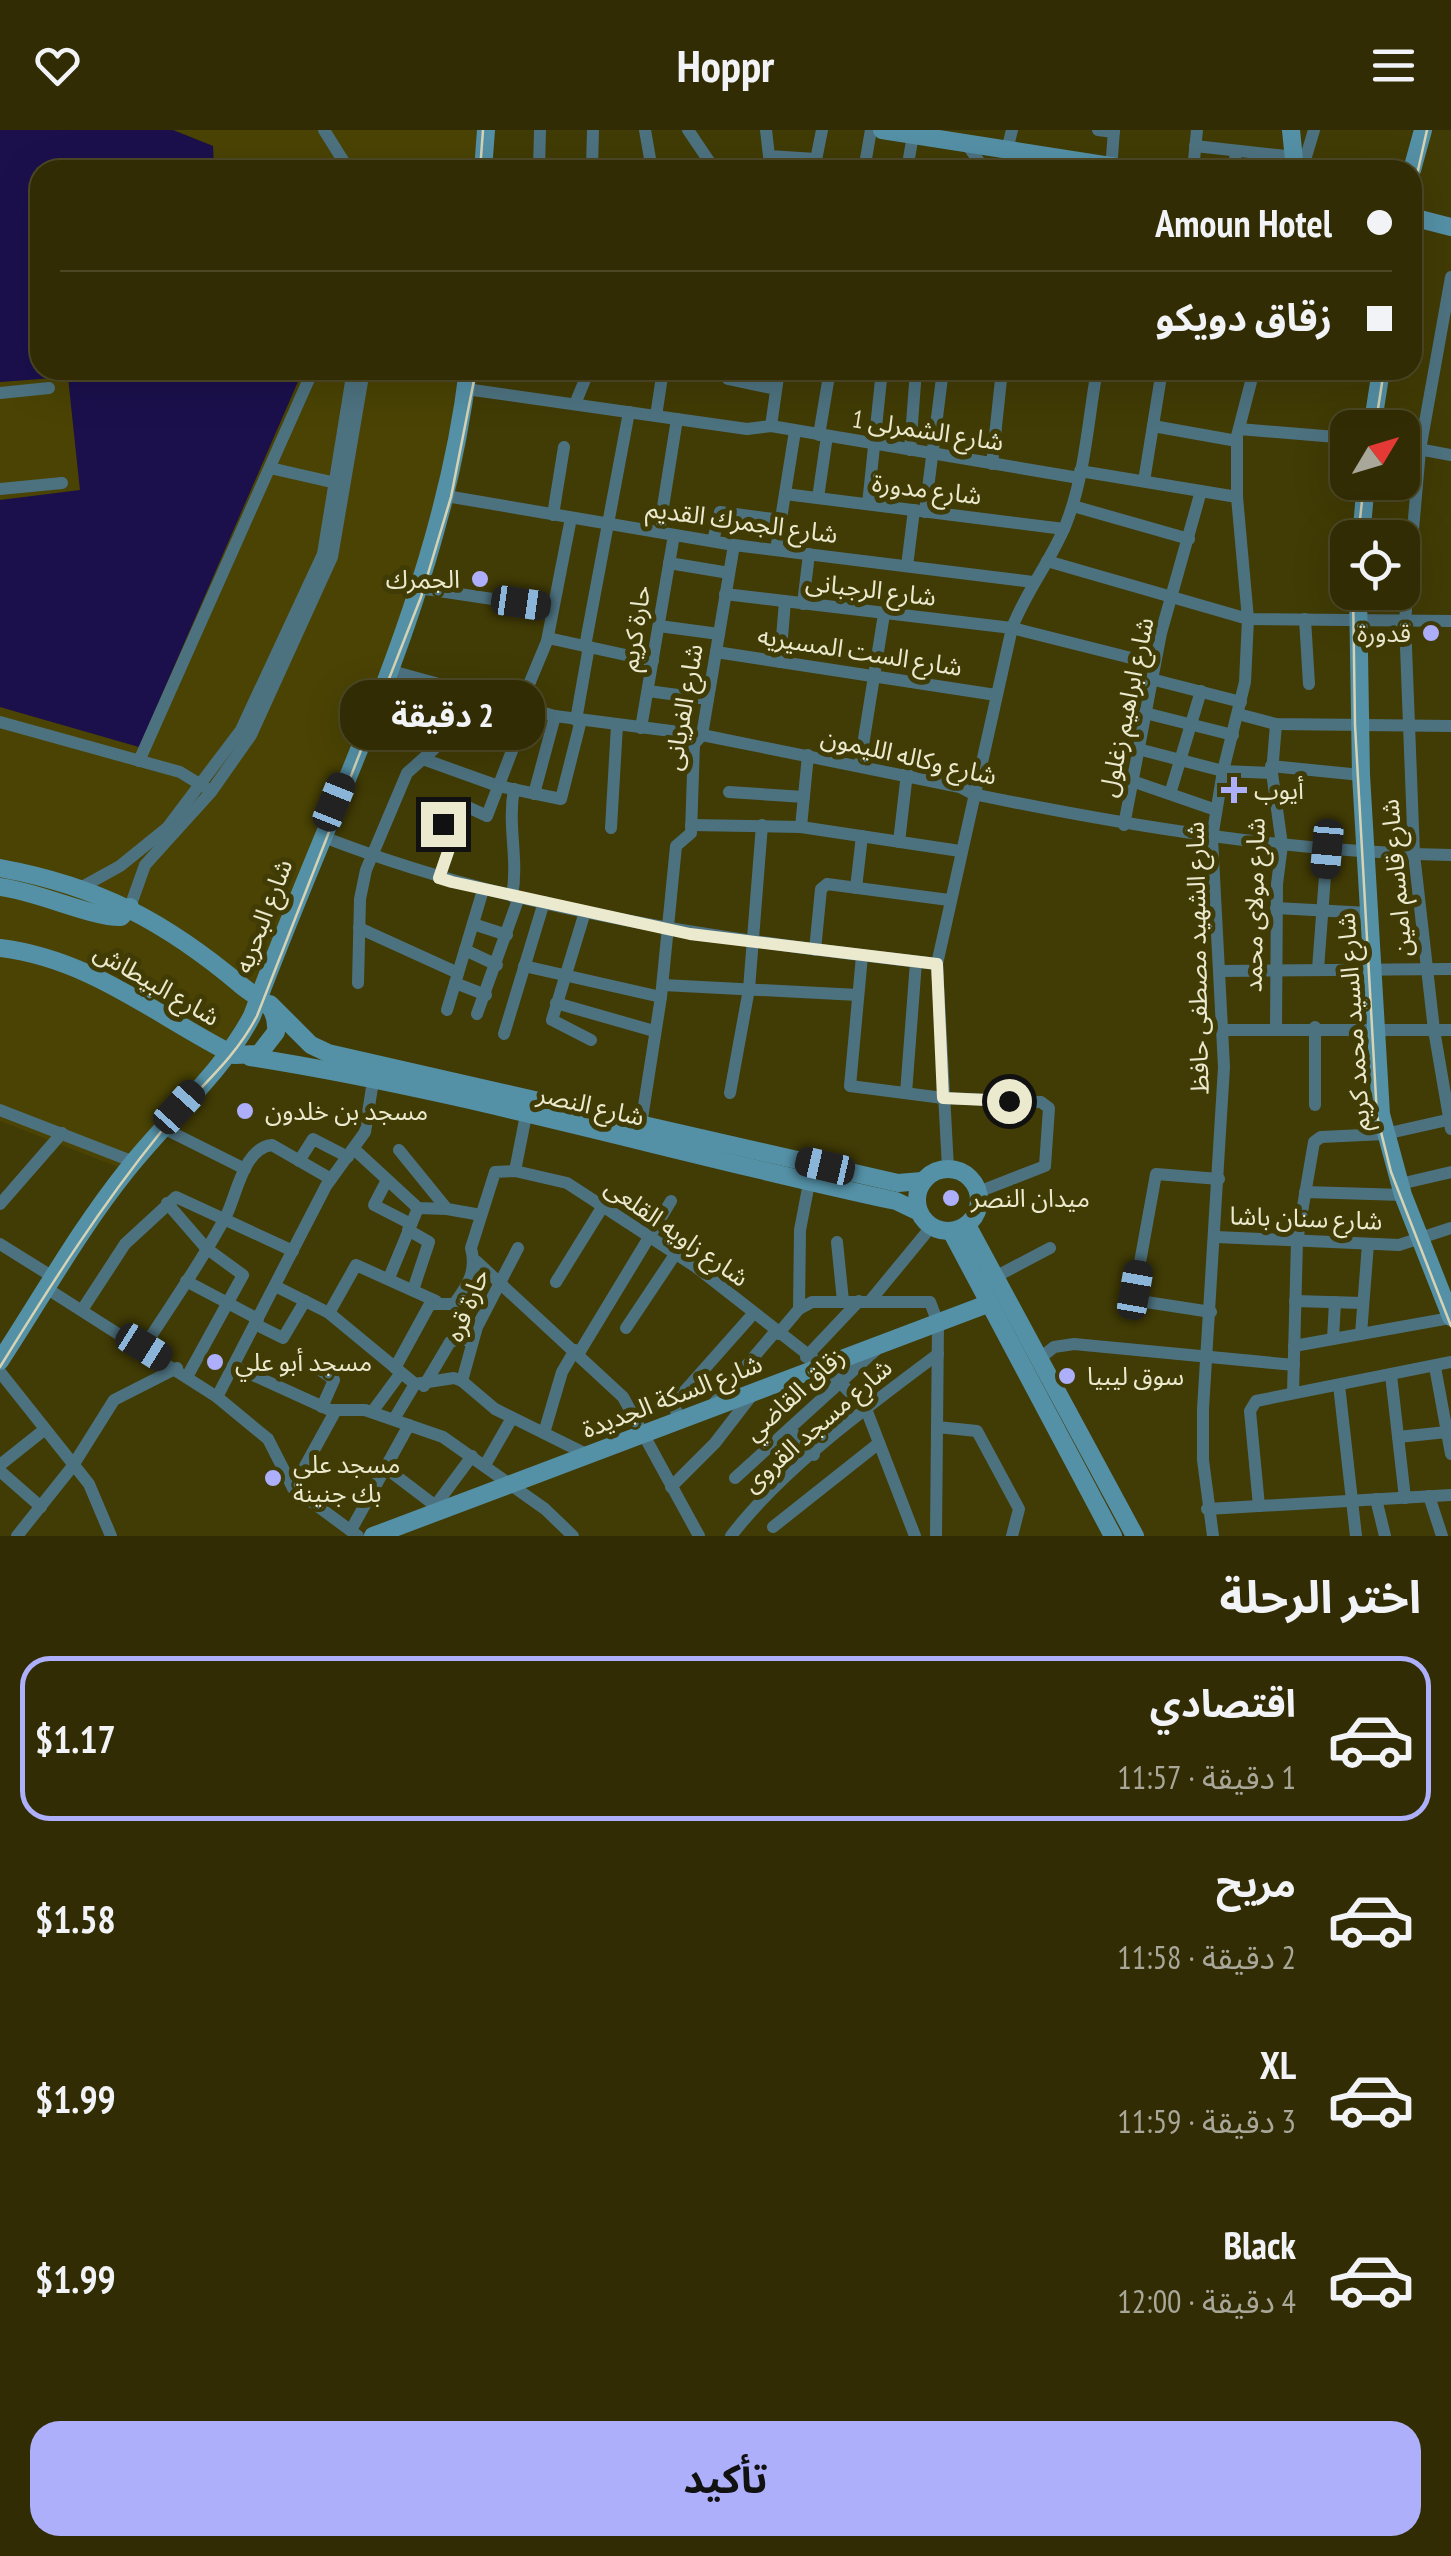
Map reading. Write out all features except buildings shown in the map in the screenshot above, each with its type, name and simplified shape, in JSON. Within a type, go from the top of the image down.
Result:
[{"type":"main road","points":[[484,160],[486,130]]},
{"type":"main road","points":[[885,130],[945,135],[966,143],[1065,160]]},
{"type":"main road","points":[[1291,130],[1296,160]]},
{"type":"main road","points":[[1414,160],[1422,130]]},
{"type":"main road","points":[[1422,219],[1451,227]]},
{"type":"main road","name":"شارع البحريه","points":[[0,1361],[95,1211],[161,1127],[229,1053],[259,997],[419,588],[446,496],[467,380]]},
{"type":"main road","points":[[1375,410],[1379,380]]},
{"type":"main road","name":"شارع السيد محمد كريم","points":[[1357,610],[1373,1029],[1385,1134],[1401,1190],[1451,1318]]},
{"type":"main road","name":"شارع البيطاش","points":[[0,868],[82,887],[130,906],[214,960],[259,997]]},
{"type":"main road","name":"شارع البيطاش","points":[[0,887],[59,899],[108,917],[121,917],[130,906]]},
{"type":"main road","name":"شارع البيطاش","points":[[0,948],[22,950],[94,973],[229,1053],[250,1057]]},
{"type":"main road","points":[[250,1057],[267,1048],[276,1032],[259,997]]},
{"type":"main road","name":"شارع النصر","points":[[259,997],[328,1053],[898,1183],[922,1181]]},
{"type":"main road","points":[[289,1063],[289,1046],[300,1034]]},
{"type":"main road","name":"شارع النصر","points":[[250,1057],[526,1115],[896,1202],[925,1220]]},
{"type":"main road","points":[[960,1228],[978,1210],[978,1192],[967,1175],[948,1168],[933,1172],[922,1181],[916,1196],[925,1220],[960,1228],[995,1277],[1135,1536]]},
{"type":"main road","points":[[960,1228],[990,1303],[1113,1536]]},
{"type":"main road","name":"شارع السكة الجديدة","points":[[373,1536],[394,1532],[438,1508],[754,1392],[814,1362],[883,1343],[990,1303]]},
{"type":"street","points":[[324,130],[343,160]]},
{"type":"street","points":[[540,130],[540,160]]},
{"type":"street","points":[[592,160],[593,130]]},
{"type":"street","points":[[645,130],[650,160]]},
{"type":"street","points":[[688,130],[708,160]]},
{"type":"street","points":[[766,130],[766,153],[775,160]]},
{"type":"street","points":[[816,160],[822,130]]},
{"type":"street","points":[[866,160],[871,130]]},
{"type":"street","points":[[1007,150],[1012,130]]},
{"type":"street","points":[[1098,130],[1114,131],[1112,160]]},
{"type":"street","points":[[1194,160],[1197,130]]},
{"type":"street","points":[[1300,160],[1314,130]]},
{"type":"street","points":[[910,160],[914,135]]},
{"type":"street","points":[[966,143],[978,160]]},
{"type":"street","points":[[1195,146],[1273,160]]},
{"type":"street","points":[[1235,160],[1236,151]]},
{"type":"street","name":"شارع قاسم امين","points":[[1420,450],[1451,277]]},
{"type":"street","points":[[139,761],[309,380]]},
{"type":"street","points":[[286,650],[323,554],[351,380]]},
{"type":"street","points":[[130,906],[146,865],[207,788],[241,730],[332,557],[362,380]]},
{"type":"street","name":"شارع الشمرلى 1","points":[[471,380],[575,404],[747,429],[771,426],[992,464],[1237,497]]},
{"type":"street","points":[[575,404],[585,380]]},
{"type":"street","points":[[656,416],[661,380]]},
{"type":"street","points":[[728,380],[776,390]]},
{"type":"street","points":[[771,426],[778,380]]},
{"type":"street","points":[[818,498],[829,380]]},
{"type":"street","points":[[868,504],[881,380]]},
{"type":"street","points":[[910,450],[915,380]]},
{"type":"street","points":[[907,566],[932,454],[942,380]]},
{"type":"street","points":[[992,464],[1001,380]]},
{"type":"street","points":[[948,1168],[937,964],[1012,628],[1073,506],[1095,380]]},
{"type":"street","points":[[1144,482],[1160,380]]},
{"type":"street","name":"شارع الشهيد مصطفى حافظ","points":[[1212,1536],[1207,1509],[1203,1408],[1216,1237],[1224,1030],[1212,838],[1223,771],[1240,708],[1248,620],[1237,497],[1238,435],[1252,380]]},
{"type":"street","points":[[0,393],[49,388]]},
{"type":"street","points":[[423,759],[498,786],[564,797],[629,412]]},
{"type":"street","name":"حارة كريم","points":[[641,728],[669,563],[666,534],[678,419]]},
{"type":"street","points":[[1153,426],[1238,435],[1330,438]]},
{"type":"street","points":[[776,550],[795,431]]},
{"type":"street","points":[[554,515],[564,447]]},
{"type":"street","points":[[1420,450],[1451,455]]},
{"type":"street","points":[[270,468],[336,483]]},
{"type":"street","points":[[0,490],[62,483]]},
{"type":"street","name":"شارع ابراهيم زغلول","points":[[1124,825],[1154,664],[1201,491]]},
{"type":"street","name":"شارع مدورة","points":[[785,494],[1064,530]]},
{"type":"street","name":"شارع الجمرك القديم","points":[[446,496],[734,544],[1033,582]]},
{"type":"street","name":"شارع قاسم امين","points":[[1416,500],[1405,620],[1414,854],[1434,1030],[1450,1123]]},
{"type":"street","points":[[1073,506],[1189,539]]},
{"type":"street","points":[[713,540],[720,512],[781,520]]},
{"type":"street","points":[[459,803],[485,817],[498,786],[548,638],[571,518]]},
{"type":"street","name":"شارع الفريانى","points":[[642,1126],[662,991],[676,846],[690,836],[694,744],[702,735],[734,544]]},
{"type":"street","points":[[804,604],[810,554]]},
{"type":"street","points":[[1047,562],[1248,620],[1451,621]]},
{"type":"street","points":[[669,563],[729,573]]},
{"type":"street","points":[[419,588],[553,608]]},
{"type":"street","name":"شارع الرجبانى","points":[[726,594],[1012,628],[1154,664]]},
{"type":"street","points":[[780,662],[785,601]]},
{"type":"street","points":[[860,764],[884,614]]},
{"type":"street","points":[[1305,620],[1309,684]]},
{"type":"street","points":[[659,626],[719,634]]},
{"type":"street","points":[[548,638],[652,661]]},
{"type":"street","name":"شارع الست المسيريه","points":[[716,652],[996,695]]},
{"type":"street","name":"شارع وكاله الليمون","points":[[388,670],[555,716],[702,735],[907,773],[973,794],[1124,825],[1282,845],[1451,855]]},
{"type":"street","points":[[1151,678],[1201,691],[1276,724],[1451,726]]},
{"type":"street","points":[[358,983],[362,885],[371,856],[406,773],[434,749],[457,688]]},
{"type":"street","points":[[648,691],[708,699]]},
{"type":"street","points":[[1170,794],[1201,691]]},
{"type":"street","points":[[1144,713],[1232,734]]},
{"type":"street","points":[[534,794],[555,716]]},
{"type":"street","points":[[0,722],[139,761],[207,788]]},
{"type":"street","name":"شارع مولاى محمد","points":[[1276,724],[1272,770],[1282,845],[1276,908],[1276,1028]]},
{"type":"street","points":[[611,828],[617,726]]},
{"type":"street","points":[[1138,749],[1223,771],[1362,775]]},
{"type":"street","points":[[801,826],[808,755]]},
{"type":"street","points":[[899,842],[907,773]]},
{"type":"street","points":[[1132,781],[1216,810]]},
{"type":"street","points":[[82,887],[120,866],[167,828],[207,788]]},
{"type":"street","points":[[478,1014],[507,935],[515,897],[509,816],[514,789]]},
{"type":"street","points":[[729,792],[804,796]]},
{"type":"street","points":[[439,878],[450,846],[443,824]]},
{"type":"street","points":[[692,825],[801,826],[960,851]]},
{"type":"street","points":[[730,1093],[749,989],[762,825]]},
{"type":"street","points":[[321,836],[439,878],[585,912],[754,942],[937,964]]},
{"type":"street","points":[[856,888],[862,836]]},
{"type":"street","points":[[1318,969],[1327,849]]},
{"type":"street","points":[[814,950],[822,887],[949,900]]},
{"type":"street","points":[[447,1010],[483,890]]},
{"type":"street","points":[[504,1034],[544,902]]},
{"type":"street","points":[[1276,908],[1369,913]]},
{"type":"street","points":[[585,912],[563,975],[553,1024],[591,1040]]},
{"type":"street","points":[[473,924],[507,935]]},
{"type":"street","points":[[359,928],[486,995]]},
{"type":"street","points":[[0,960],[22,950]]},
{"type":"street","points":[[465,950],[518,986]]},
{"type":"street","points":[[862,956],[850,1086],[943,1098],[1044,1103],[1050,1112],[1046,1166],[978,1192]]},
{"type":"street","points":[[906,1093],[916,962]]},
{"type":"street","points":[[524,966],[662,991],[749,989],[858,995]]},
{"type":"street","points":[[1221,971],[1451,968]]},
{"type":"street","points":[[556,1004],[654,1031]]},
{"type":"street","points":[[1315,1026],[1315,1105]]},
{"type":"street","points":[[1224,1030],[1315,1026],[1451,1030]]},
{"type":"street","points":[[217,1397],[330,1179],[365,1132],[373,1081]]},
{"type":"street","points":[[0,1110],[134,1162]]},
{"type":"street","points":[[514,1170],[526,1115]]},
{"type":"street","points":[[1293,1393],[1297,1241],[1317,1138],[1385,1134],[1450,1123]]},
{"type":"street","points":[[161,1127],[245,1169]]},
{"type":"street","points":[[0,1204],[62,1133]]},
{"type":"street","points":[[299,1161],[314,1139],[351,1153],[418,1208],[481,1215],[471,1248],[476,1261],[619,1392],[699,1536]]},
{"type":"street","points":[[144,1347],[226,1216],[245,1169],[266,1145],[330,1179]]},
{"type":"street","points":[[399,1150],[447,1209]]},
{"type":"street","name":"شارع زاويه القلعى","points":[[481,1215],[493,1174],[514,1170],[568,1183],[676,1253],[840,1382],[866,1409]]},
{"type":"street","points":[[1305,1192],[1401,1190],[1451,1172]]},
{"type":"street","points":[[1211,1312],[1140,1301],[1135,1290],[1156,1174],[1219,1180]]},
{"type":"street","points":[[387,1180],[374,1205],[429,1242],[413,1290]]},
{"type":"street","points":[[798,1309],[800,1230],[809,1183]]},
{"type":"street","points":[[172,1200],[226,1216],[293,1251]]},
{"type":"street","points":[[82,1310],[109,1264],[172,1200]]},
{"type":"street","points":[[17,1536],[72,1466],[114,1400],[183,1372],[227,1305],[243,1272],[206,1248],[172,1200]]},
{"type":"street","points":[[544,1434],[562,1372],[671,1201]]},
{"type":"street","points":[[556,1282],[603,1206]]},
{"type":"street","points":[[388,1278],[418,1208]]},
{"type":"street","points":[[814,1362],[925,1220]]},
{"type":"street","name":"شارع سنان باشا","points":[[1216,1237],[1398,1245],[1451,1228]]},
{"type":"street","points":[[837,1242],[843,1301]]},
{"type":"street","points":[[0,1244],[82,1310],[217,1397],[268,1439],[293,1488],[355,1533],[409,1425]]},
{"type":"street","points":[[1361,1334],[1368,1244]]},
{"type":"street","name":"حارة قره","points":[[462,1382],[472,1343],[518,1248]]},
{"type":"street","points":[[995,1277],[1050,1248]]},
{"type":"street","points":[[626,1328],[676,1253]]},
{"type":"street","points":[[328,1313],[356,1264],[436,1301],[456,1302],[476,1261]]},
{"type":"street","points":[[186,1281],[283,1338],[306,1301]]},
{"type":"street","points":[[275,1286],[328,1313],[420,1386]]},
{"type":"street","points":[[709,1409],[798,1309],[812,1302],[928,1300],[938,1323],[936,1536]]},
{"type":"street","points":[[372,1412],[436,1301]]},
{"type":"street","points":[[1296,1301],[1363,1303]]},
{"type":"street","points":[[1333,1339],[1334,1302]]},
{"type":"street","points":[[680,1421],[674,1402],[753,1314]]},
{"type":"street","points":[[1294,1346],[1451,1318]]},
{"type":"street","points":[[394,1419],[450,1342],[462,1338],[472,1343]]},
{"type":"street","name":"زقاق القاضي","points":[[735,1478],[883,1343]]},
{"type":"street","points":[[1039,1359],[1054,1347],[1074,1344],[1294,1365]]},
{"type":"street","name":"شارع مسجد القروى","points":[[731,1536],[754,1508],[866,1409],[938,1354]]},
{"type":"street","points":[[1259,1506],[1250,1411],[1256,1401],[1451,1362]]},
{"type":"street","points":[[234,1366],[329,1408],[372,1412],[444,1437],[511,1484],[574,1536]]},
{"type":"street","points":[[1435,1367],[1451,1454]]},
{"type":"street","points":[[293,1488],[329,1408],[334,1380],[316,1368]]},
{"type":"street","points":[[0,1372],[97,1498],[111,1536]]},
{"type":"street","points":[[1391,1375],[1405,1498]]},
{"type":"street","points":[[420,1386],[444,1379],[462,1382],[512,1418],[588,1455]]},
{"type":"street","points":[[1339,1384],[1356,1536]]},
{"type":"street","points":[[671,1487],[715,1443],[754,1392]]},
{"type":"street","points":[[866,1409],[915,1536]]},
{"type":"street","points":[[485,1465],[512,1418]]},
{"type":"street","points":[[937,1427],[968,1427],[980,1435],[1019,1509],[1012,1536]]},
{"type":"street","points":[[789,1429],[814,1455]]},
{"type":"street","points":[[40,1507],[0,1468],[44,1430]]},
{"type":"street","points":[[1398,1437],[1447,1432]]},
{"type":"street","points":[[773,1527],[878,1443]]},
{"type":"street","points":[[386,1469],[438,1508],[472,1456]]},
{"type":"street","points":[[1207,1509],[1451,1495]]},
{"type":"street","points":[[1429,1496],[1442,1536]]},
{"type":"street","points":[[1376,1499],[1385,1536]]},
{"type":"shaded area","points":[[0,130],[173,130],[213,146],[214,160],[30,160],[30,380],[0,382]]},
{"type":"shaded area","points":[[173,130],[494,130],[491,160],[214,160],[213,146]]},
{"type":"shaded area","points":[[68,380],[80,491],[0,500],[0,382]]},
{"type":"shaded area","points":[[68,380],[299,380],[139,747],[0,707],[0,500],[80,490]]},
{"type":"shaded area","points":[[299,380],[471,380],[466,444],[454,503],[255,1016],[128,1171],[0,1121],[0,707],[139,747]]},
{"type":"tram line","points":[[481,160],[483,130]]},
{"type":"tram line","points":[[1420,160],[1427,130]]},
{"type":"tram line","points":[[0,1367],[117,1189],[160,1133],[236,1049],[257,1016],[421,597],[451,497],[474,380]]},
{"type":"tram line","points":[[1378,410],[1382,380]]},
{"type":"tram line","points":[[1360,520],[1362,500]]},
{"type":"tram line","points":[[1353,610],[1355,725],[1377,1116],[1391,1172],[1451,1326]]},
{"type":"place","name":"الجمرك","points":[[480,579]]},
{"type":"place","name":"قدورة","points":[[1431,633]]},
{"type":"place","name":"أيوب","points":[[1234,790]]},
{"type":"place","name":"مسجد بن خلدون","points":[[245,1111]]},
{"type":"place","name":"ميدان النصر","points":[[951,1198]]},
{"type":"place","name":"مسجد أبو علي","points":[[215,1362]]},
{"type":"place","name":"سوق ليبيا","points":[[1067,1376]]},
{"type":"place","name":"مسجد على بك جنينة","points":[[273,1478]]},
{"type":"route","points":[[443,824],[450,846],[439,878],[452,882],[690,934],[937,964],[943,1098],[1009,1101]]}]
